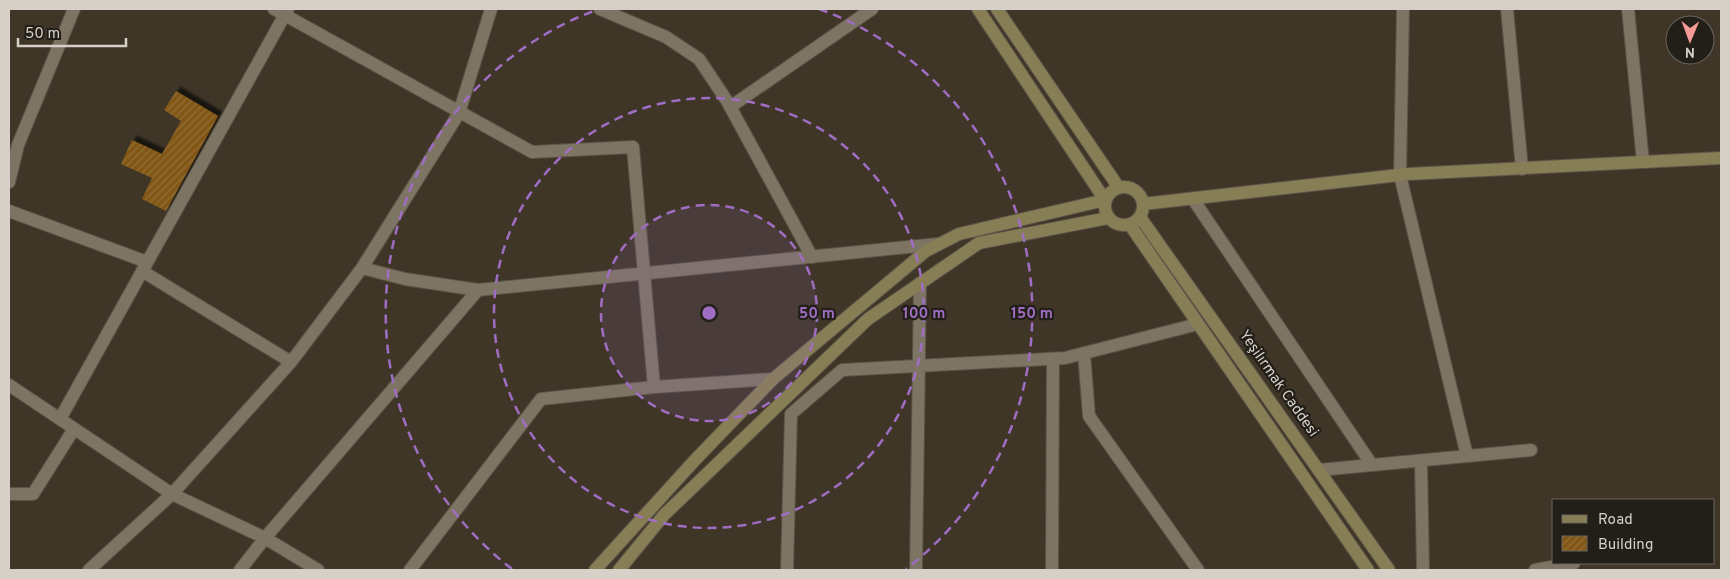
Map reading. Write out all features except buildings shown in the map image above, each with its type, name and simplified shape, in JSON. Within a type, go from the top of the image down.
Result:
[{"type":"main road","points":[[978,9],[1105,200],[1105,213],[1108,218],[1118,225],[1135,221],[1143,204]]},
{"type":"main road","points":[[997,9],[1119,188]]},
{"type":"main road","points":[[1143,204],[1400,175],[1721,158]]},
{"type":"main road","points":[[595,570],[695,460],[773,379],[926,251],[959,234],[1105,200],[1113,191],[1119,188],[1125,187],[1137,193],[1143,204]]},
{"type":"main road","points":[[620,570],[664,515],[868,319],[979,243],[1108,218]]},
{"type":"main road","name":"Yeşilırmak Caddesi","points":[[1135,221],[1198,324],[1368,570]]},
{"type":"main road","name":"Yeşilırmak Caddesi","points":[[1135,221],[1319,470],[1389,570]]},
{"type":"street","points":[[9,182],[18,145],[74,9]]},
{"type":"street","points":[[88,570],[172,494],[291,362],[362,268],[459,113],[491,9]]},
{"type":"street","points":[[600,9],[666,37],[699,58],[730,107],[812,257]]},
{"type":"street","points":[[730,107],[872,9]]},
{"type":"street","points":[[1403,9],[1400,175],[1467,456]]},
{"type":"street","points":[[1507,9],[1522,168]]},
{"type":"street","points":[[1628,9],[1643,162]]},
{"type":"street","points":[[60,419],[145,267],[282,11],[459,113],[532,152],[633,148],[654,387]]},
{"type":"street","points":[[1193,199],[1372,465]]},
{"type":"street","points":[[9,211],[145,267],[291,362]]},
{"type":"street","points":[[362,268],[405,279],[478,290],[938,244]]},
{"type":"street","points":[[916,570],[920,283]]},
{"type":"street","points":[[240,570],[265,538],[478,290]]},
{"type":"street","points":[[788,570],[792,414],[842,370],[1053,359],[1198,324]]},
{"type":"street","points":[[1084,353],[1089,416],[1198,570]]},
{"type":"street","points":[[1052,570],[1053,359]]},
{"type":"street","points":[[410,570],[541,399],[654,387],[773,379]]},
{"type":"street","points":[[9,385],[172,494],[265,538],[318,570]]},
{"type":"street","points":[[9,494],[33,494],[74,429]]},
{"type":"street","points":[[1319,470],[1530,450]]},
{"type":"street","points":[[1420,460],[1423,570]]},
{"type":"street","points":[[1535,570],[1568,564]]}]
